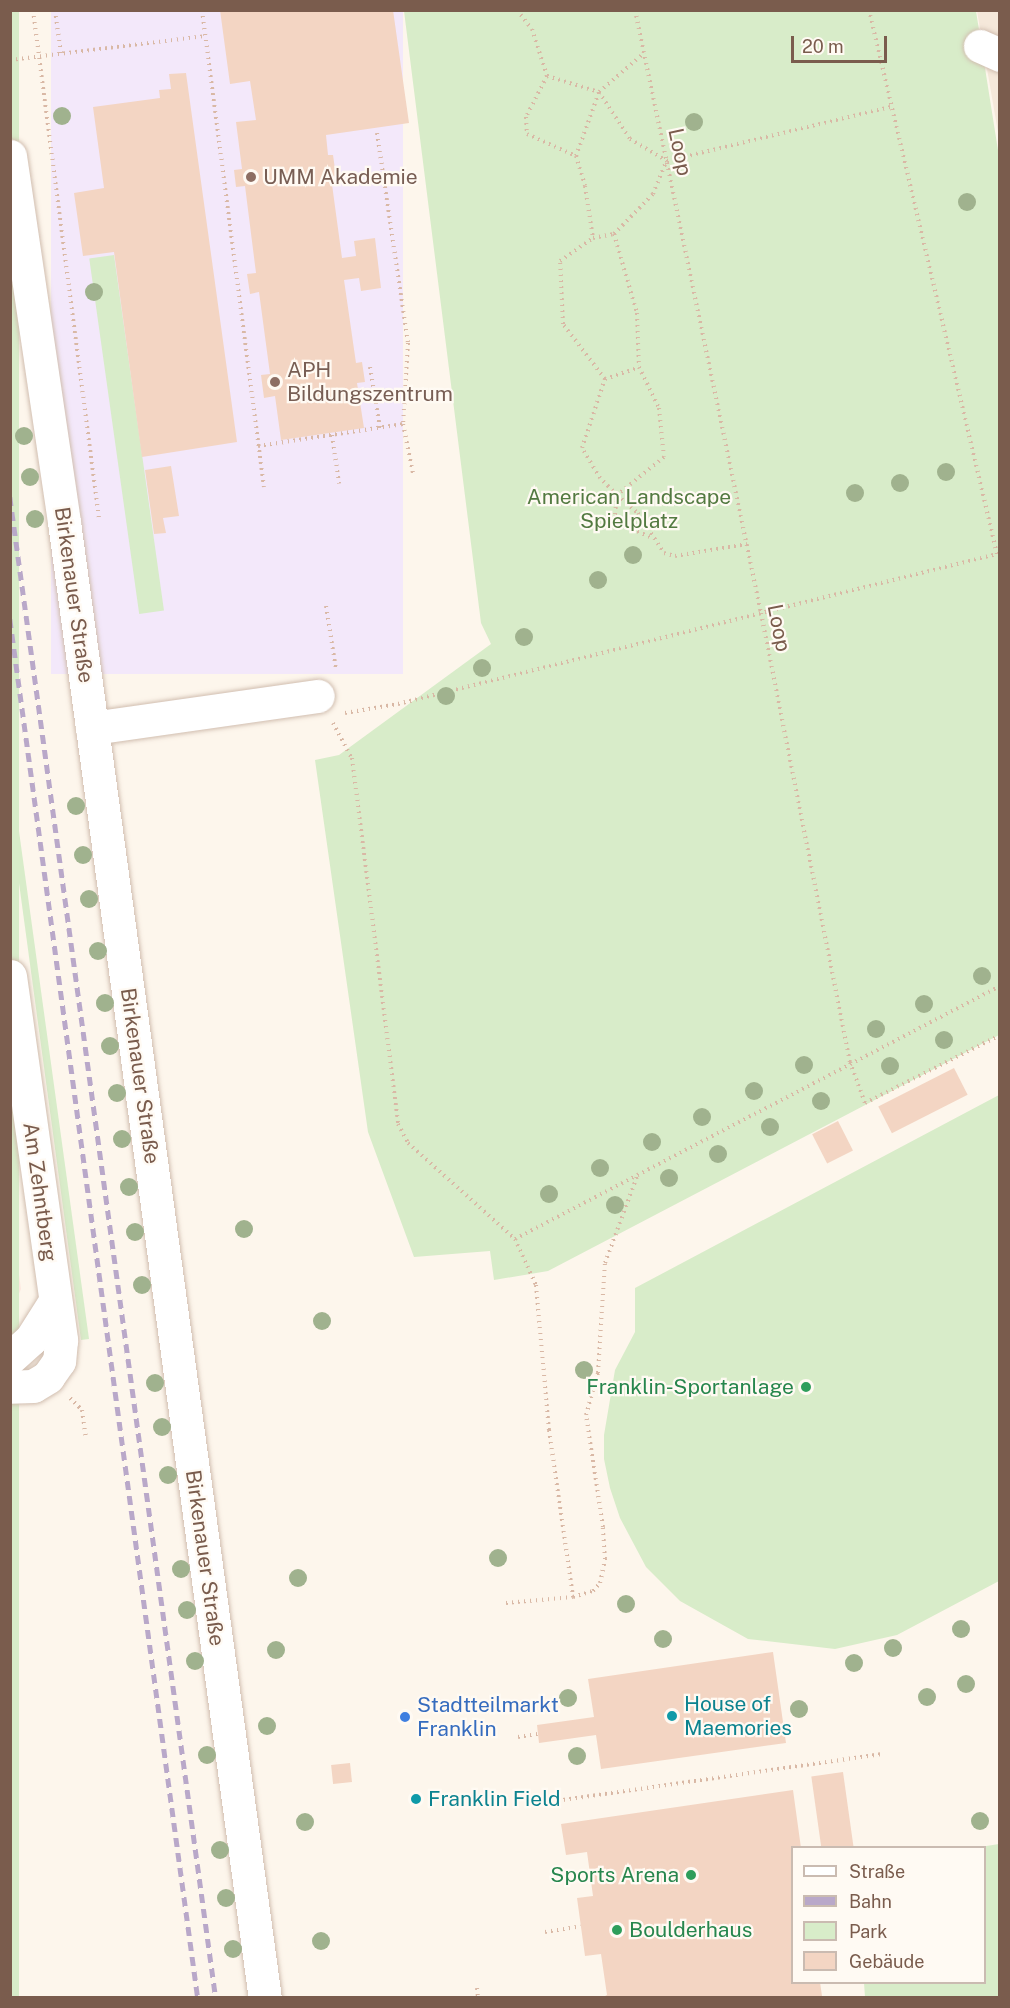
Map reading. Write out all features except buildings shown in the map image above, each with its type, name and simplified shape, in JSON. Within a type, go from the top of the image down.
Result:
[{"type":"street","name":"Birkenauer Straße","points":[[10,156],[92,728],[265,1998]]},
{"type":"street","points":[[92,728],[335,700]]},
{"type":"street","name":"Am Zehntberg","points":[[10,976],[61,1341],[59,1361],[48,1377],[33,1386],[10,1387]]},
{"type":"street","points":[[10,1358],[31,1339],[55,1301]]},
{"type":"path","points":[[55,10],[61,54]]},
{"type":"path","points":[[202,10],[264,487]]},
{"type":"path","points":[[517,10],[532,29],[547,76],[526,117],[527,134],[576,156]]},
{"type":"path","name":"Loop","points":[[635,10],[747,544],[850,1062],[865,1103],[999,1035]]},
{"type":"path","points":[[326,606],[335,700],[398,704],[997,554],[869,10]]},
{"type":"path","points":[[10,60],[205,36]]},
{"type":"path","points":[[593,238],[585,186],[576,156],[599,92],[644,52]]},
{"type":"path","points":[[547,76],[599,92],[630,140],[667,161],[891,107]]},
{"type":"path","points":[[377,133],[408,343],[403,424],[413,473]]},
{"type":"path","points":[[605,379],[563,324],[560,261],[593,238],[614,234],[653,194],[667,161]]},
{"type":"path","points":[[614,234],[637,313],[639,367],[659,408],[664,457],[617,495],[615,515],[621,524],[653,538]]},
{"type":"path","points":[[370,367],[380,428]]},
{"type":"path","points":[[605,379],[639,367]]},
{"type":"path","points":[[605,379],[582,448],[600,478],[638,513],[664,553],[675,556],[747,544]]},
{"type":"path","points":[[258,446],[403,424]]},
{"type":"path","points":[[332,435],[339,483]]},
{"type":"path","points":[[344,739],[352,758],[398,1124],[408,1143],[515,1239],[536,1285],[549,1430],[573,1597]]},
{"type":"path","points":[[515,1239],[999,986]]},
{"type":"path","points":[[506,1603],[573,1597],[593,1591],[600,1583],[605,1559],[603,1527],[586,1415],[598,1374],[605,1263],[638,1174]]},
{"type":"path","points":[[518,1737],[538,1734]]},
{"type":"path","points":[[528,1805],[880,1754]]},
{"type":"path","points":[[545,1932],[581,1926]]},
{"type":"path","points":[[477,1988],[478,1998]]},
{"type":"shaded area","points":[[51,11],[403,11],[403,674],[51,674]]},
{"type":"shaded area","points":[[977,11],[999,11],[999,138]]},
{"type":"shaded area","points":[[10,1209],[21,1289],[11,1313],[10,1313]]},
{"type":"green space","points":[[10,11],[19,11],[19,1998],[10,1998]]},
{"type":"green space","name":"American Landscape Spielplatz","points":[[404,11],[976,11],[1000,163],[999,1035],[548,1271],[494,1280],[490,1251],[414,1257],[368,1132],[315,760],[339,755],[491,644],[481,623]]},
{"type":"green space","points":[[114,255],[164,611],[139,614],[89,258]]},
{"type":"green space","points":[[10,766],[89,1339],[81,1340],[11,824]]},
{"type":"green space","name":"Franklin-Sportanlage","points":[[999,1095],[999,1581],[897,1635],[835,1649],[748,1639],[680,1601],[646,1567],[620,1518],[610,1488],[604,1459],[604,1435],[615,1370],[635,1332],[635,1288]]},
{"type":"green space","points":[[999,1844],[999,1997],[865,1997],[864,1984],[986,1984],[986,1846]]},
{"type":"railway","points":[[10,497],[216,1998]]},
{"type":"railway","points":[[10,619],[198,1998]]},
{"type":"place","name":"UMM Akademie","points":[[251,177]]},
{"type":"place","name":"APH Bildungszentrum","points":[[275,382]]},
{"type":"place","name":"Franklin-Sportanlage","points":[[806,1387]]},
{"type":"place","name":"House of Maemories","points":[[672,1716]]},
{"type":"place","name":"Stadtteilmarkt Franklin","points":[[405,1717]]},
{"type":"place","name":"Franklin Field","points":[[416,1799]]},
{"type":"place","name":"Sports Arena","points":[[691,1875]]},
{"type":"place","name":"Boulderhaus","points":[[617,1930]]}]
